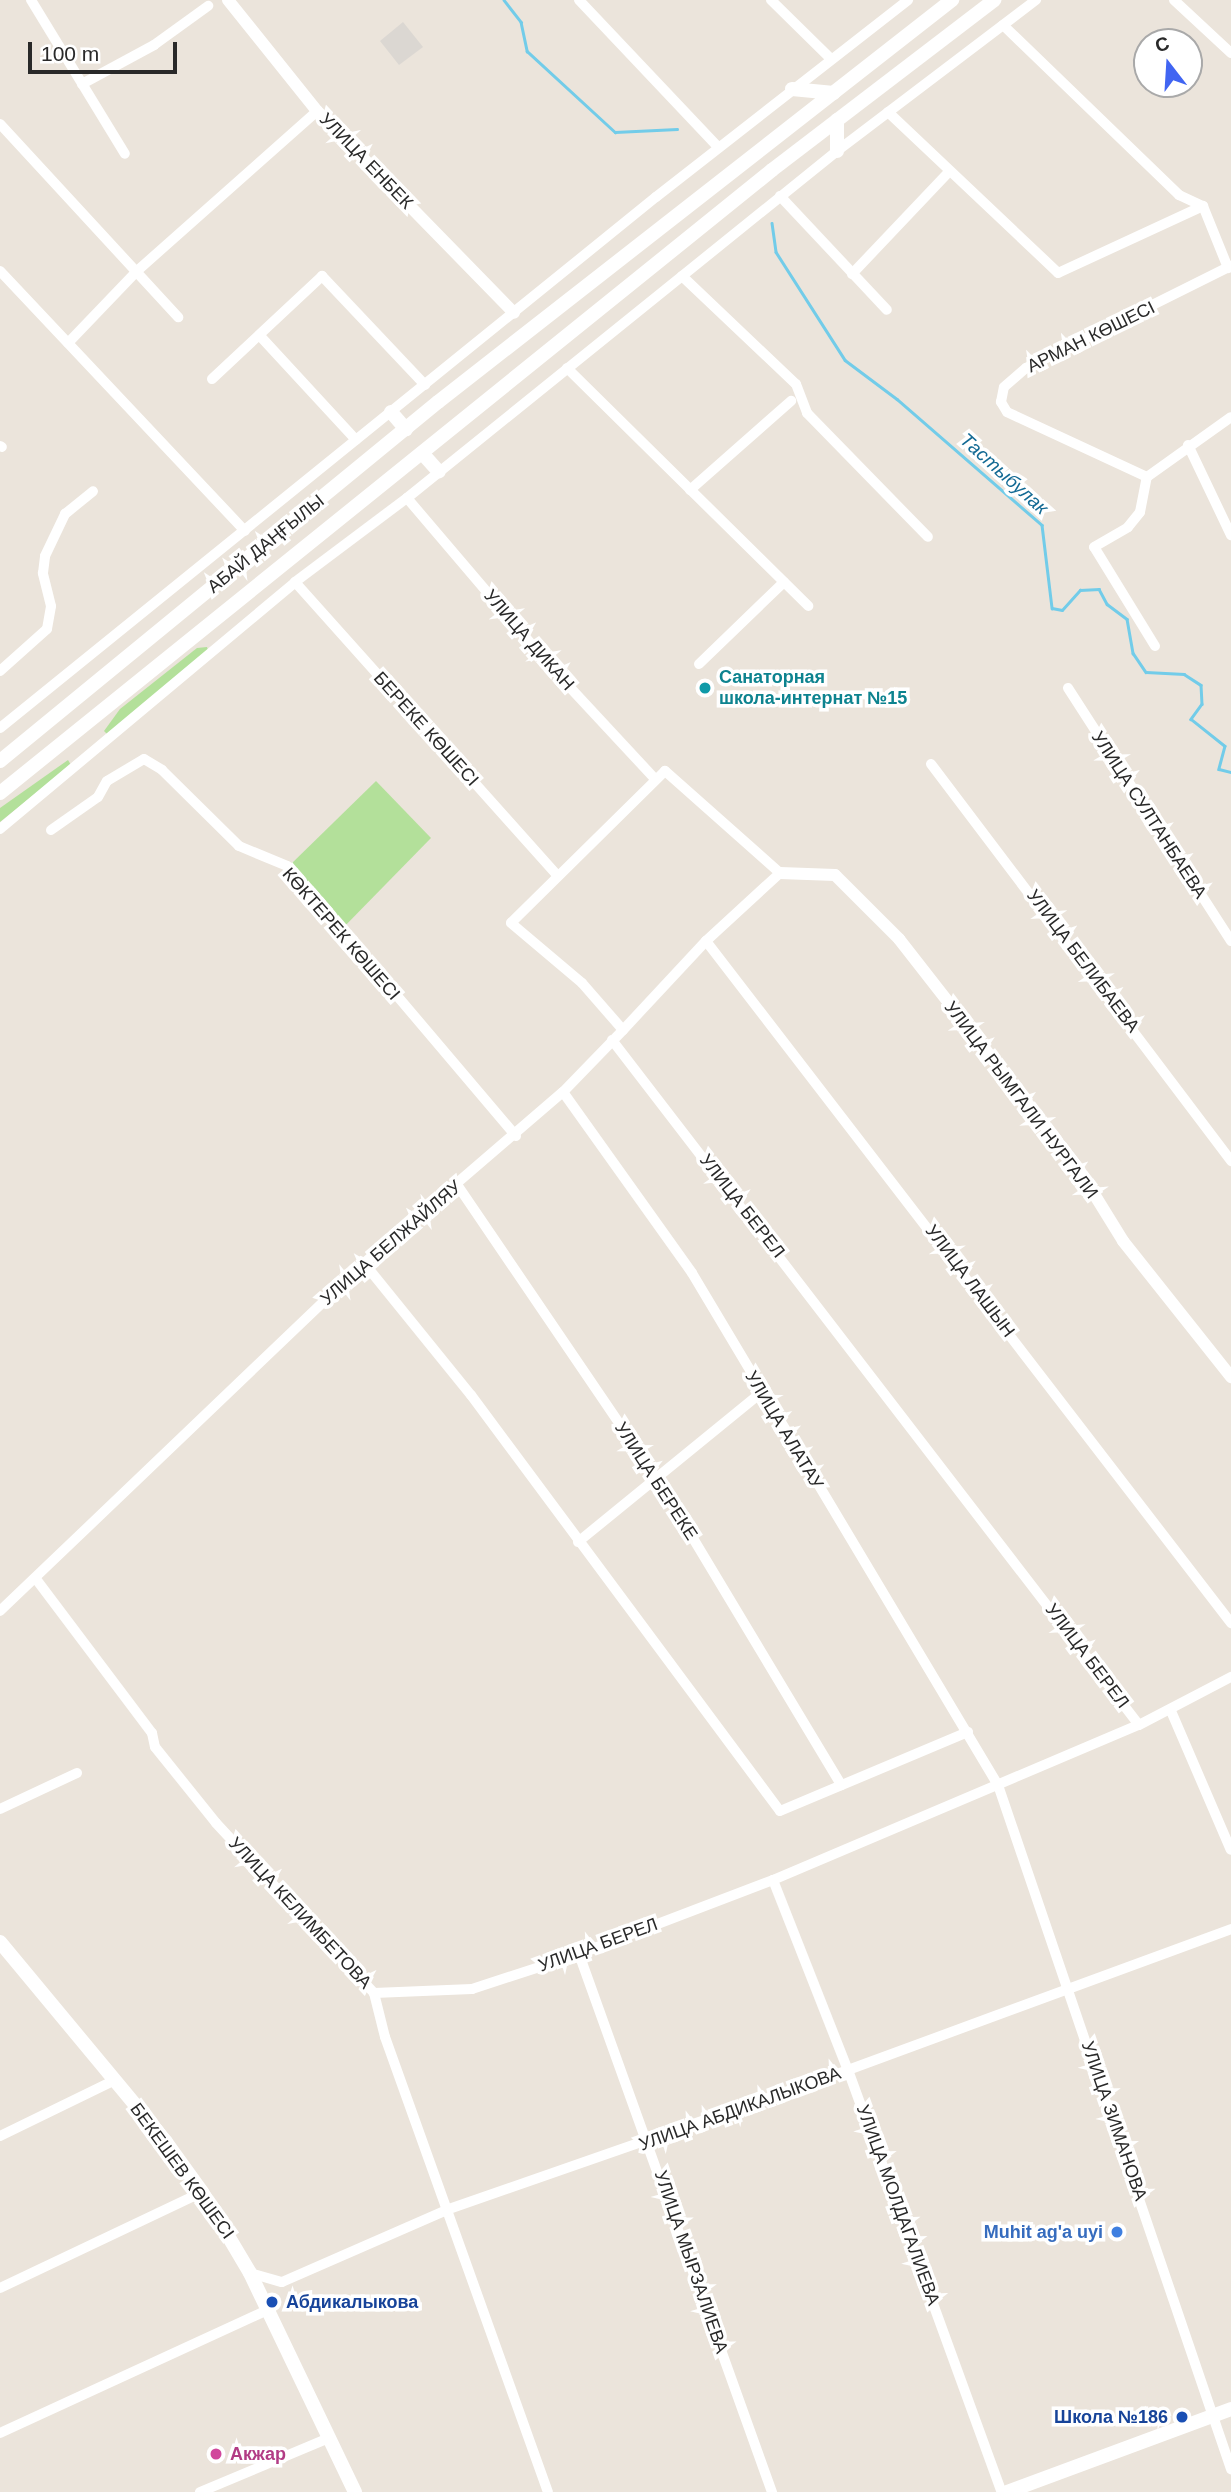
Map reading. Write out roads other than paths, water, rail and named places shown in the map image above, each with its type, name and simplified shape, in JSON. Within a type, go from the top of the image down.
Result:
[{"type":"main road","name":"АБАЙ ДАҢҒЫЛЫ","points":[[0,761],[406,429],[952,0]]},
{"type":"main road","points":[[0,793],[837,120],[994,0]]},
{"type":"main road","points":[[792,89],[834,93]]},
{"type":"main road","points":[[837,120],[837,151]]},
{"type":"main road","points":[[391,412],[406,429]]},
{"type":"main road","points":[[422,453],[439,472]]},
{"type":"main road","name":"БЕКЕШЕВ КӨШЕСІ","points":[[0,1942],[115,2080],[202,2192],[250,2273],[355,2492]]},
{"type":"main road","points":[[1005,2492],[1231,2409]]},
{"type":"street","points":[[31,0],[125,154]]},
{"type":"street","name":"УЛИЦА ЕНБЕК","points":[[228,0],[317,111],[514,313]]},
{"type":"street","points":[[579,0],[718,147]]},
{"type":"street","points":[[771,0],[831,59]]},
{"type":"street","points":[[0,728],[718,147],[908,0]]},
{"type":"street","points":[[0,829],[295,582],[407,498],[837,151],[1035,0]]},
{"type":"street","points":[[1174,0],[1231,53]]},
{"type":"street","points":[[82,84],[155,44],[208,6]]},
{"type":"street","points":[[1003,25],[1179,195],[1203,206],[1230,267]]},
{"type":"street","points":[[68,343],[137,271],[317,111]]},
{"type":"street","points":[[888,112],[948,173],[1058,273],[1203,206]]},
{"type":"street","points":[[0,124],[178,317]]},
{"type":"street","points":[[852,274],[948,173]]},
{"type":"street","points":[[780,196],[887,310]]},
{"type":"street","name":"АРМАН КӨШЕСІ","points":[[1147,477],[1007,412],[1001,402],[1004,387],[1026,369],[1230,267]]},
{"type":"street","points":[[0,271],[245,531]]},
{"type":"street","points":[[682,275],[796,384],[807,414],[928,537]]},
{"type":"street","points":[[212,379],[261,337],[323,276],[425,385]]},
{"type":"street","points":[[261,337],[356,440]]},
{"type":"street","points":[[567,368],[808,606]]},
{"type":"street","points":[[691,491],[791,401]]},
{"type":"street","points":[[1155,646],[1094,547],[1128,527],[1140,512],[1147,477],[1188,445],[1231,417]]},
{"type":"street","points":[[1188,445],[1231,535]]},
{"type":"street","points":[[0,671],[47,629],[51,606],[43,573],[45,556],[65,514],[93,491]]},
{"type":"street","name":"УЛИЦА ДИКАН","points":[[407,498],[551,667],[654,778]]},
{"type":"street","name":"БЕРЕКЕ КӨШЕСІ","points":[[295,582],[557,875]]},
{"type":"street","points":[[699,664],[784,582]]},
{"type":"street","name":"УЛИЦА СУЛТАНБАЕВА","points":[[1068,688],[1231,941]]},
{"type":"street","name":"КӨКТЕРЕК КӨШЕСІ","points":[[51,830],[98,797],[107,781],[144,760],[173,779],[239,846],[286,866],[516,1136]]},
{"type":"street","name":"УЛИЦА БЕЛИБАЕВА","points":[[931,764],[1231,1161]]},
{"type":"street","points":[[623,1030],[582,983],[511,923],[661,771],[668,773],[780,873]]},
{"type":"street","name":"УЛИЦА БЕЛЖАЙЛЯУ","points":[[0,1611],[364,1263],[516,1136],[563,1092],[706,941],[780,873]]},
{"type":"street","name":"УЛИЦА РЫМГАЛИ НУРГАЛИ","points":[[780,873],[835,875],[899,939],[1078,1168],[1123,1241],[1231,1377]]},
{"type":"street","name":"УЛИЦА ЛАШЫН","points":[[706,941],[1231,1623]]},
{"type":"street","name":"УЛИЦА БЕРЕЛ","points":[[374,1993],[472,1989],[579,1954],[772,1880],[995,1781],[1139,1725],[612,1040]]},
{"type":"street","name":"УЛИЦА АЛАТАУ","points":[[563,1092],[692,1273],[995,1781]]},
{"type":"street","name":"УЛИЦА БЕРЕКЕ","points":[[458,1185],[659,1480],[841,1785]]},
{"type":"street","points":[[364,1263],[471,1395],[780,1811],[968,1732]]},
{"type":"street","points":[[578,1542],[659,1480],[762,1392]]},
{"type":"street","name":"УЛИЦА КЕЛИМБЕТОВА","points":[[36,1579],[152,1733],[155,1747],[216,1823],[374,1993],[384,2037],[449,2209],[548,2492]]},
{"type":"street","points":[[1139,1725],[1171,1711],[1231,1677]]},
{"type":"street","points":[[1171,1711],[1231,1850]]},
{"type":"street","points":[[0,1809],[77,1773]]},
{"type":"street","name":"УЛИЦА ЗИМАНОВА","points":[[995,1781],[1069,1990],[1231,2469]]},
{"type":"street","name":"УЛИЦА МОЛДАГАЛИЕВА","points":[[772,1880],[848,2070],[1005,2492]]},
{"type":"street","name":"УЛИЦА АБДИКАЛЫКОВА","points":[[250,2273],[282,2282],[449,2209],[848,2070],[1231,1929]]},
{"type":"street","name":"УЛИЦА МЫРЗАЛИЕВА","points":[[579,1954],[772,2492]]},
{"type":"street","points":[[0,2136],[115,2080]]},
{"type":"street","points":[[0,2288],[202,2192]]},
{"type":"street","points":[[0,2433],[267,2310]]},
{"type":"street","points":[[200,2492],[329,2438]]},
{"type":"waterway","name":"Тастыбулак","points":[[504,0],[521,22],[527,51],[615,132],[677,129]]},
{"type":"waterway","name":"Тастыбулак","points":[[772,223],[776,252],[845,360],[897,399],[1042,525],[1052,608],[1062,610],[1080,590],[1099,589],[1107,604],[1127,619],[1133,653],[1146,672],[1184,674],[1201,685],[1202,704],[1191,719],[1225,746],[1219,769],[1231,772]]},
{"type":"place","name":"Санаторная школа-интернат №15","points":[[705,688]]},
{"type":"place","name":"Muhit ag'a uyi","points":[[1117,2232]]},
{"type":"place","name":"Абдикалыкова","points":[[272,2302]]},
{"type":"place","name":"Школа №186","points":[[1182,2417]]},
{"type":"place","name":"Акжар","points":[[216,2454]]}]
